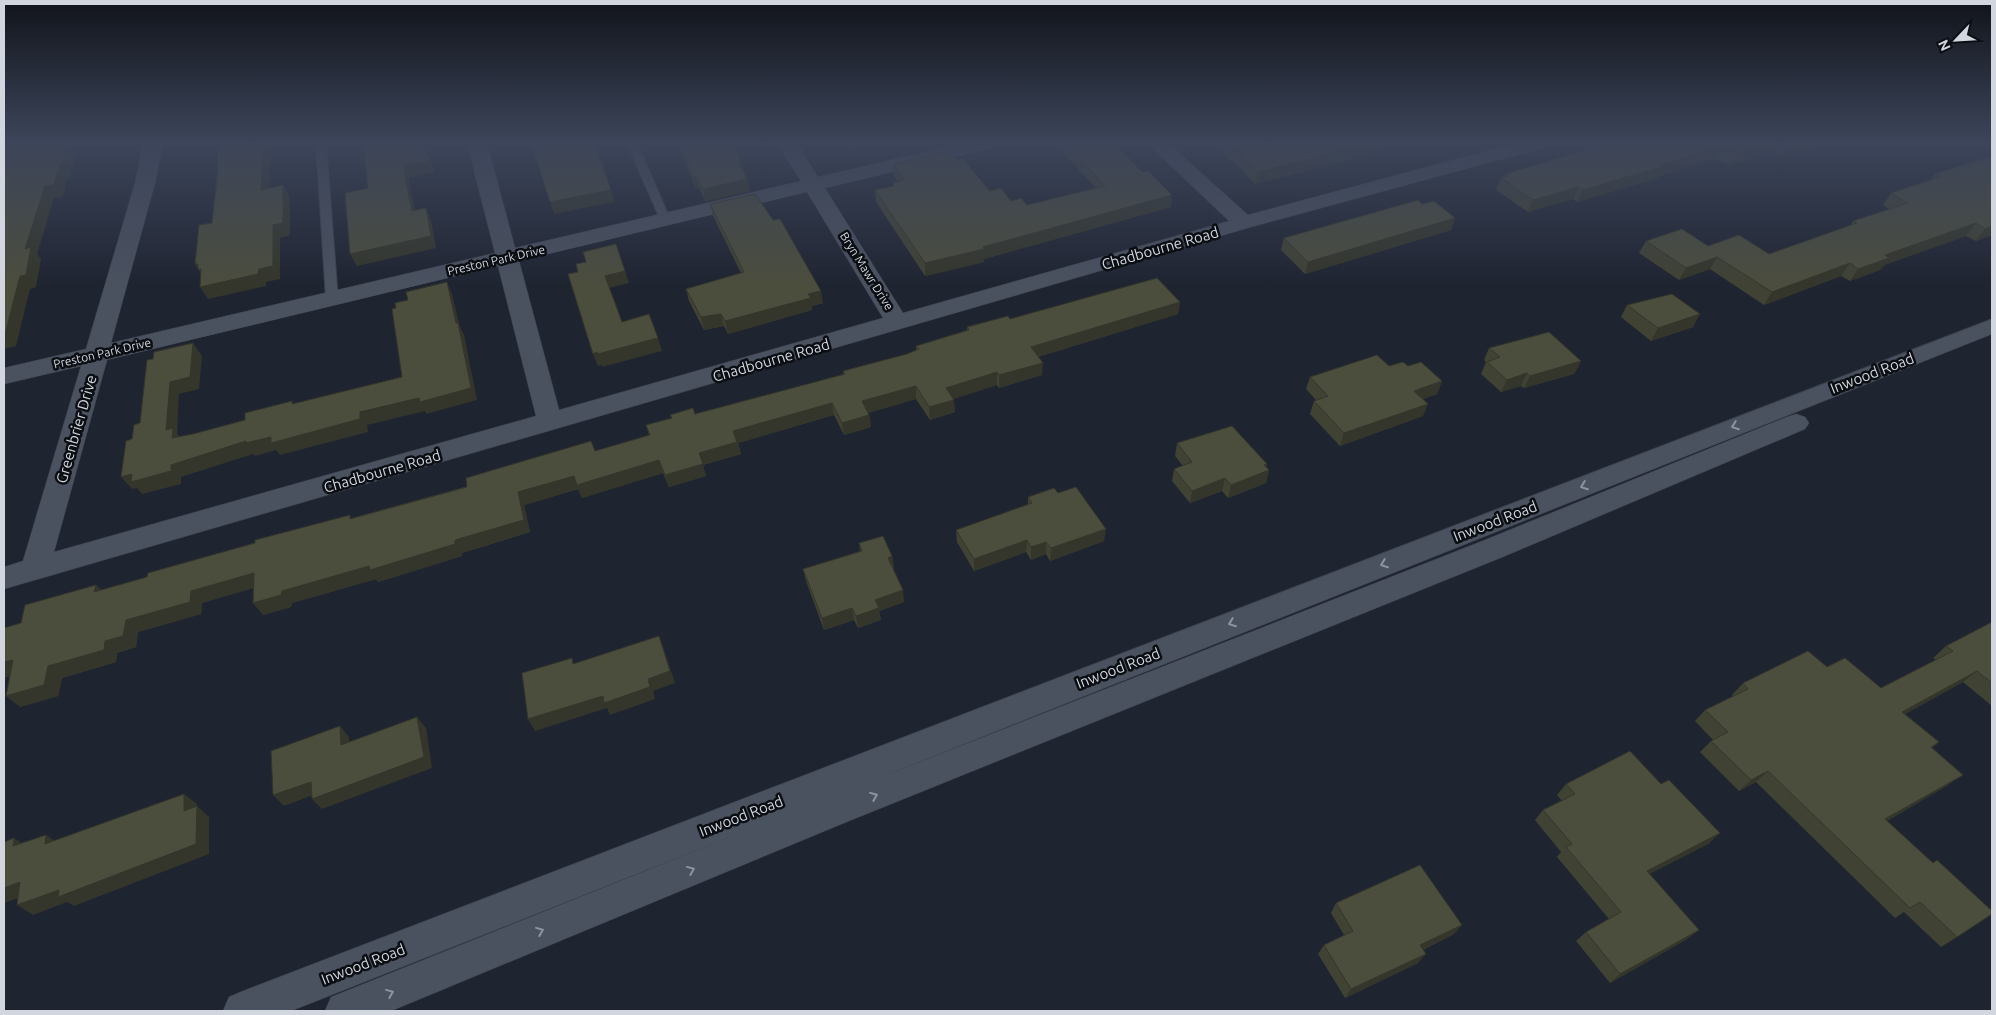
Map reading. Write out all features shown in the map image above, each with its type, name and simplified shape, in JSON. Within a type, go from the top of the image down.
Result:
[{"type":"street","name":"Greenbrier Drive","points":[[36,569],[143,190]]},
{"type":"street","points":[[489,190],[550,423]]},
{"type":"street","name":"Preston Park Drive","points":[[4,376],[786,190]]},
{"type":"street","name":"Bryn Mawr Drive","points":[[817,190],[898,323]]},
{"type":"street","points":[[1208,190],[1244,224]]},
{"type":"street","name":"Chadbourne Road","points":[[4,578],[1366,190]]},
{"type":"street","name":"Inwood Road","points":[[1432,558],[1992,326]]},
{"type":"street","name":"Inwood Road","points":[[243,1011],[827,798],[1432,558],[1992,345]]},
{"type":"street","name":"Inwood Road","points":[[345,1011],[827,798]]},
{"type":"lane","points":[[324,190],[332,299]]},
{"type":"lane","points":[[653,190],[665,219]]},
{"type":"building","points":[[4,190],[44,190],[25,249],[31,247],[26,275],[20,276],[4,334]]},
{"type":"building","points":[[216,190],[283,190],[283,223],[273,225],[273,266],[259,269],[258,274],[200,287],[201,269],[198,269],[198,264],[195,264],[199,225],[212,223]]},
{"type":"building","points":[[357,190],[408,190],[412,211],[426,208],[431,236],[350,254],[345,193]]},
{"type":"building","points":[[546,190],[609,190],[550,202]]},
{"type":"building","points":[[875,190],[1003,190],[1011,201],[1021,198],[1027,205],[1087,190],[1167,190],[1172,195],[983,247],[984,249],[925,263]]},
{"type":"building","points":[[1519,190],[1566,190],[1533,200]]},
{"type":"building","points":[[1899,190],[1992,190],[1992,226],[1985,229],[1976,223],[1885,255],[1889,258],[1858,269],[1850,263],[1772,292],[1717,257],[1686,268],[1646,241],[1682,229],[1708,246],[1739,235],[1769,254],[1857,223],[1853,221],[1908,203],[1891,193]]},
{"type":"building","points":[[755,194],[773,220],[780,219],[821,291],[808,294],[811,298],[725,321],[721,314],[701,317],[686,289],[744,272],[710,204]]},
{"type":"building","points":[[1418,200],[1422,204],[1434,201],[1455,218],[1308,262],[1284,238]]},
{"type":"building","points":[[616,244],[625,271],[605,276],[622,322],[649,314],[658,338],[593,354],[568,274],[578,272],[576,264],[586,262],[583,252]]},
{"type":"building","points":[[1157,278],[1180,302],[1031,347],[1043,363],[999,375],[997,372],[946,388],[954,400],[929,407],[916,386],[862,401],[869,415],[842,423],[832,403],[733,431],[737,442],[699,453],[703,464],[665,475],[659,460],[577,485],[574,476],[518,492],[524,520],[455,540],[455,544],[370,570],[369,566],[282,591],[281,595],[253,603],[254,573],[191,591],[190,602],[126,620],[123,636],[105,641],[104,650],[48,666],[44,685],[6,696],[13,660],[4,662],[4,628],[21,623],[25,605],[96,585],[94,592],[147,577],[148,573],[255,543],[255,540],[350,515],[350,519],[467,487],[466,478],[591,441],[595,451],[650,435],[646,425],[672,418],[670,415],[693,408],[695,414],[845,374],[843,371],[907,354],[919,349],[916,346],[969,330],[967,327],[1008,316],[1010,319]]},
{"type":"building","points":[[447,282],[456,323],[458,323],[471,388],[420,402],[419,398],[360,412],[360,419],[271,443],[271,437],[246,443],[246,441],[171,465],[171,471],[131,482],[132,474],[121,477],[126,441],[132,439],[134,425],[140,423],[147,360],[153,359],[154,352],[193,343],[190,377],[170,382],[166,430],[173,428],[172,438],[193,434],[245,420],[245,413],[292,401],[292,404],[402,377],[392,309],[396,308],[395,303],[408,300],[406,292]]},
{"type":"building","points":[[1672,294],[1700,314],[1658,328],[1627,305]]},
{"type":"building","points":[[1549,332],[1581,361],[1530,376],[1527,373],[1507,380],[1487,362],[1500,357],[1489,348]]},
{"type":"building","points":[[1377,355],[1389,366],[1403,362],[1408,366],[1421,362],[1442,381],[1414,391],[1428,404],[1344,433],[1314,401],[1328,396],[1310,377]]},
{"type":"building","points":[[1232,426],[1267,464],[1264,465],[1269,470],[1231,485],[1225,478],[1192,491],[1174,469],[1192,462],[1177,443]]},
{"type":"building","points":[[1076,487],[1106,529],[1051,548],[1046,542],[1031,547],[1027,540],[974,559],[956,530],[1032,503],[1028,497],[1054,488],[1058,493]]},
{"type":"building","points":[[883,536],[892,556],[888,558],[903,590],[875,600],[879,608],[856,616],[852,608],[822,618],[803,569],[862,551],[859,543]]},
{"type":"building","points":[[1992,622],[1992,683],[1977,671],[1902,712],[1939,742],[1931,747],[1963,775],[1885,819],[1933,863],[1937,860],[1992,911],[1992,914],[1957,937],[1920,902],[1910,908],[1768,771],[1751,780],[1711,741],[1728,732],[1705,710],[1748,689],[1743,683],[1808,651],[1827,667],[1845,658],[1881,688],[1953,651],[1946,646]]},
{"type":"building","points":[[659,636],[670,671],[648,679],[650,687],[604,703],[603,696],[528,719],[522,673],[572,658],[573,664]]},
{"type":"building","points":[[417,717],[424,757],[312,799],[311,782],[273,795],[271,751],[340,726],[341,745]]},
{"type":"building","points":[[1630,751],[1661,784],[1669,780],[1720,833],[1647,871],[1699,930],[1620,974],[1586,932],[1621,912],[1566,847],[1572,844],[1543,810],[1575,794],[1566,784]]},
{"type":"building","points":[[184,794],[184,811],[197,806],[196,844],[58,897],[59,890],[17,905],[20,882],[4,888],[4,842],[14,838],[13,846],[46,835],[45,844]]},
{"type":"building","points":[[1420,865],[1462,925],[1420,945],[1426,954],[1351,989],[1324,945],[1353,931],[1336,903]]}]
